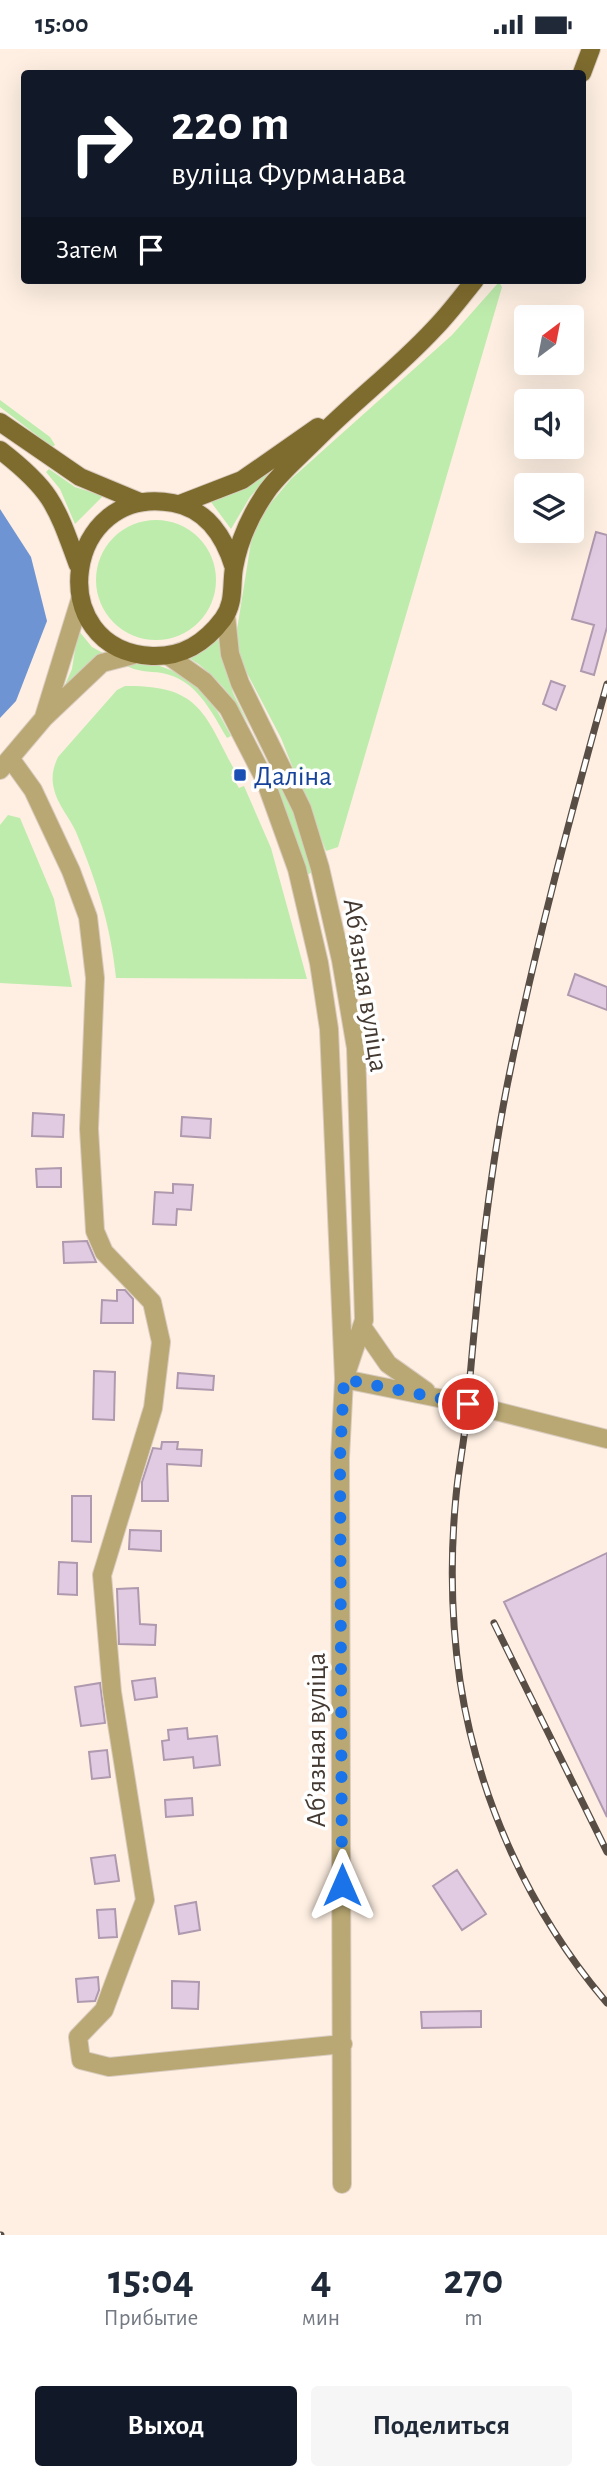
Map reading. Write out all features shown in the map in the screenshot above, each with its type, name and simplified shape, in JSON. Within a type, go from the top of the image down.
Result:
[{"type":"main road","points":[[583,70],[591,49]]},
{"type":"main road","name":"Абʼязная вуліца","points":[[234,569],[228,547],[216,529],[200,514],[180,504],[140,502],[111,514],[90,536],[78,565],[80,600],[91,624],[110,643],[133,655],[170,657],[203,643],[226,616],[233,593],[234,569],[247,522],[269,488],[355,400],[434,330],[472,284]]},
{"type":"main road","name":"Абʼязная вуліца","points":[[180,504],[242,480],[355,400]]},
{"type":"main road","points":[[0,422],[80,477],[140,502]]},
{"type":"main road","points":[[0,450],[35,477],[57,507],[78,565]]},
{"type":"street","points":[[44,718],[80,600]]},
{"type":"street","name":"Абʼязная вуліца","points":[[226,616],[230,654],[240,683],[302,809],[320,868],[341,960],[356,1048],[363,1328],[344,1379]]},
{"type":"street","points":[[133,655],[102,663],[44,718],[5,764],[33,790],[71,871],[88,917],[95,991],[89,1129],[95,1231],[104,1252],[152,1302],[160,1342],[153,1408],[102,1576],[112,1692],[145,1900],[104,2010],[78,2037],[81,2060],[109,2067],[343,2044]]},
{"type":"street","name":"Абʼязная вуліца","points":[[170,657],[204,681],[228,708],[265,780],[297,870],[320,963],[330,1037],[344,1379],[340,1458],[342,2184]]},
{"type":"street","points":[[363,1328],[388,1364],[434,1397]]},
{"type":"street","points":[[344,1379],[434,1397],[607,1439]]},
{"type":"green space","points":[[497,284],[500,284],[502,287],[338,847],[326,851],[281,738],[238,656],[236,636],[254,523],[291,479],[452,335]]},
{"type":"green space","points":[[0,400],[50,437],[55,445],[52,447],[0,407]]},
{"type":"green space","points":[[49,469],[75,487],[103,496],[75,524],[60,489],[46,472]]},
{"type":"green space","points":[[272,471],[250,497],[231,529],[211,502]]},
{"type":"green space","points":[[156,520],[179,525],[198,538],[211,557],[216,580],[211,603],[198,622],[179,635],[156,640],[133,635],[114,622],[101,603],[96,580],[101,557],[114,538],[133,525]]},
{"type":"green space","points":[[78,630],[92,647],[103,653],[82,669],[59,698],[72,669]]},
{"type":"green space","points":[[218,638],[233,693],[249,725],[212,675],[189,658]]},
{"type":"green space","points":[[150,663],[179,674],[200,689],[216,709],[231,736],[227,738],[201,698],[184,682],[174,676],[125,665]]},
{"type":"green space","points":[[125,686],[150,687],[185,697],[206,718],[235,771],[231,775],[239,788],[244,786],[271,848],[307,979],[116,978],[110,940],[96,886],[76,832],[56,795],[53,777],[58,757],[117,690]]},
{"type":"green space","points":[[264,755],[294,814],[312,872],[309,874],[306,874]]},
{"type":"green space","points":[[8,815],[20,818],[54,899],[72,987],[0,983],[0,825]]},
{"type":"water","points":[[0,509],[31,557],[47,621],[16,701],[0,718]]},
{"type":"building","points":[[596,532],[607,535],[607,627],[594,675],[581,671],[594,625],[572,619]]},
{"type":"building","points":[[551,681],[565,686],[556,710],[543,704]]},
{"type":"building","points":[[575,974],[607,987],[607,1010],[568,995]]},
{"type":"building","points":[[33,1113],[64,1115],[63,1137],[32,1136]]},
{"type":"building","points":[[182,1117],[211,1119],[210,1138],[181,1136]]},
{"type":"building","points":[[61,1168],[61,1187],[37,1187],[36,1169]]},
{"type":"building","points":[[173,1184],[193,1185],[191,1210],[177,1209],[176,1225],[153,1224],[155,1192],[173,1193]]},
{"type":"building","points":[[87,1241],[96,1262],[64,1263],[63,1242]]},
{"type":"building","points":[[117,1290],[125,1290],[133,1299],[133,1323],[101,1323],[102,1300],[117,1301]]},
{"type":"building","points":[[94,1371],[115,1372],[114,1420],[93,1419]]},
{"type":"building","points":[[178,1373],[214,1376],[213,1390],[177,1388]]},
{"type":"building","points":[[162,1442],[178,1442],[177,1449],[202,1450],[201,1466],[167,1464],[168,1501],[142,1501],[142,1482],[153,1448],[161,1449]]},
{"type":"building","points":[[72,1496],[91,1496],[91,1542],[72,1541]]},
{"type":"building","points":[[130,1530],[161,1531],[161,1551],[129,1549]]},
{"type":"building","points":[[607,1553],[607,1817],[504,1602]]},
{"type":"building","points":[[59,1562],[77,1563],[77,1595],[58,1594]]},
{"type":"building","points":[[138,1588],[140,1624],[156,1625],[155,1645],[119,1644],[117,1589]]},
{"type":"building","points":[[155,1678],[157,1697],[135,1700],[132,1681]]},
{"type":"building","points":[[100,1683],[105,1723],[81,1726],[75,1687]]},
{"type":"building","points":[[187,1728],[188,1739],[217,1736],[220,1765],[194,1768],[193,1757],[164,1760],[162,1741],[169,1740],[168,1730]]},
{"type":"building","points":[[107,1750],[110,1777],[92,1779],[89,1752]]},
{"type":"building","points":[[192,1798],[193,1815],[166,1817],[165,1800]]},
{"type":"building","points":[[115,1855],[119,1881],[95,1884],[91,1858]]},
{"type":"building","points":[[457,1870],[486,1914],[462,1930],[433,1886]]},
{"type":"building","points":[[196,1902],[200,1930],[179,1934],[175,1906]]},
{"type":"building","points":[[115,1909],[117,1937],[99,1938],[97,1910]]},
{"type":"building","points":[[98,1977],[99,1990],[95,2001],[78,2002],[76,1979]]},
{"type":"building","points":[[172,1981],[199,1982],[198,2009],[172,2008]]},
{"type":"building","points":[[481,2011],[481,2027],[422,2028],[421,2012]]},
{"type":"railway","points":[[607,684],[541,935],[500,1125],[479,1282],[456,1496],[452,1565],[453,1612],[460,1681],[468,1725],[494,1811],[531,1893],[579,1968],[607,2003]]},
{"type":"railway","points":[[494,1623],[607,1852]]},
{"type":"place","name":"Даліна","points":[[240,775]]},
{"type":"route","points":[[342,1885],[340,1458],[344,1379],[468,1404]]}]
